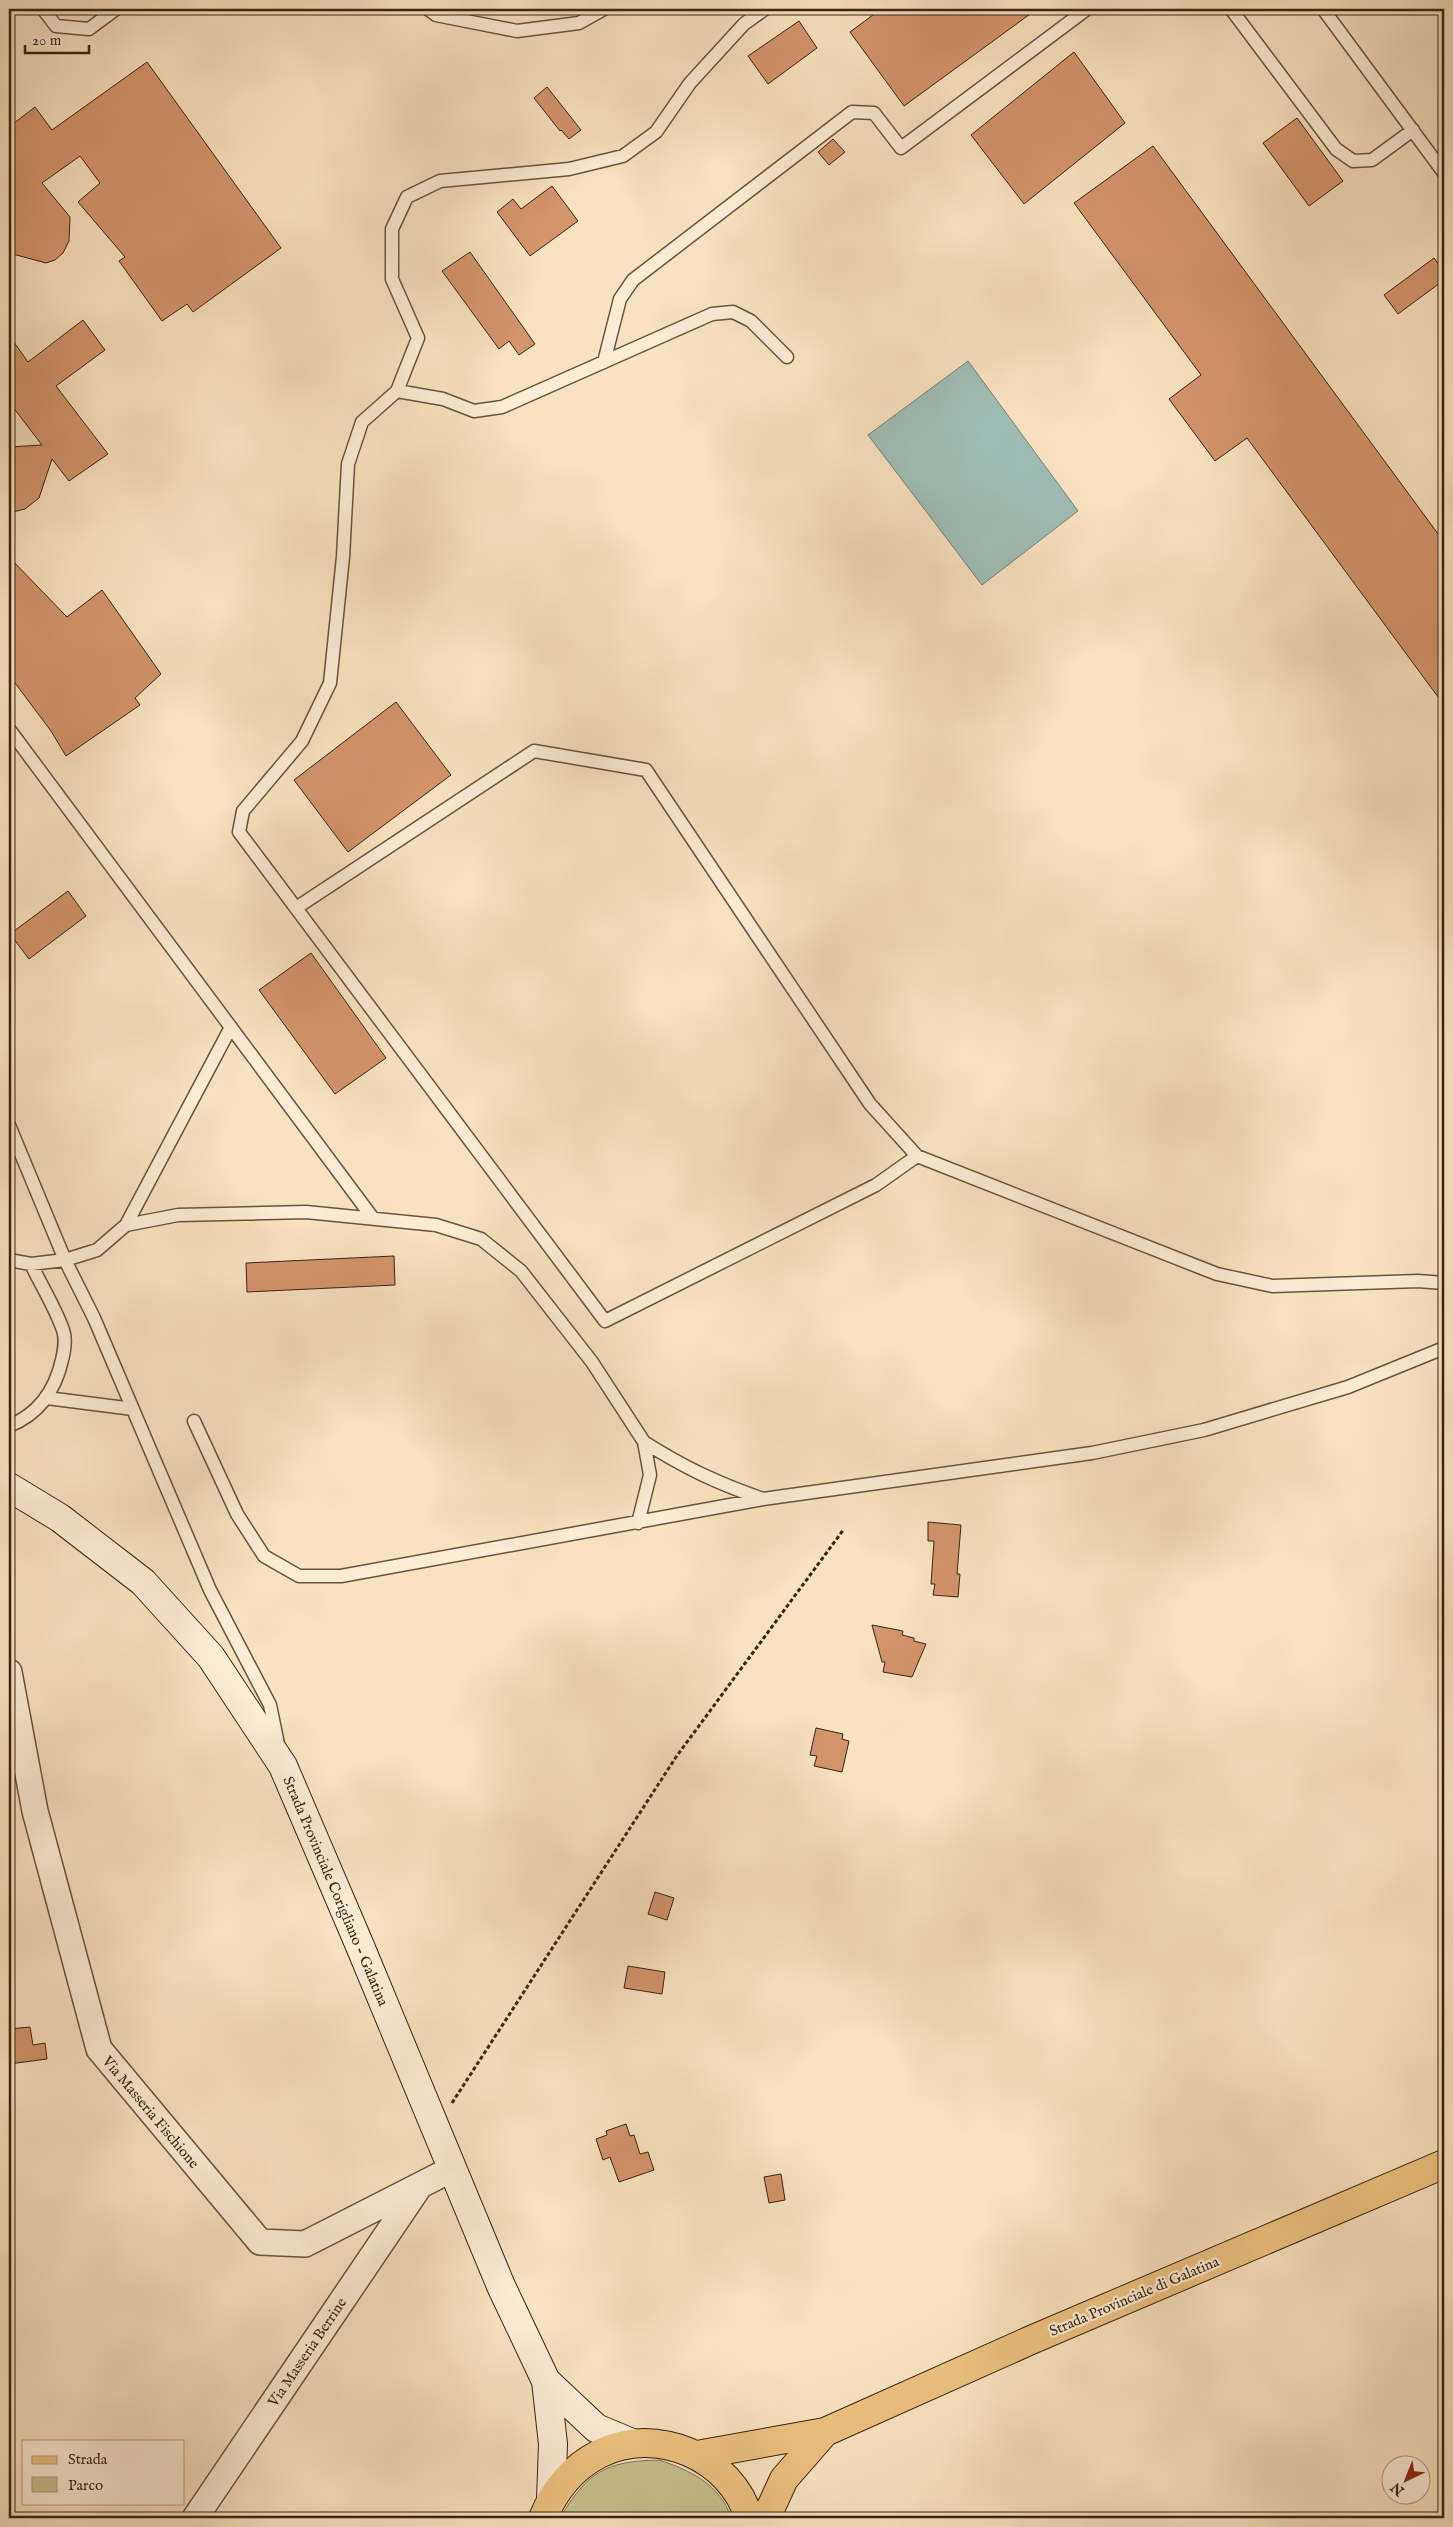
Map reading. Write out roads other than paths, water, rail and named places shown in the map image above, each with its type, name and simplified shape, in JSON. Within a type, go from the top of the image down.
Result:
[{"type":"main road","name":"Strada Provinciale Corigliano - Galatina","points":[[9,1486],[60,1518],[143,1582],[211,1657],[282,1766],[360,1946],[501,2286],[546,2381],[553,2444],[547,2508]]},
{"type":"main road","name":"Strada Provinciale di Galatina","points":[[697,2455],[825,2432],[1032,2340],[1444,2164]]},
{"type":"main road","name":"Strada Provinciale Corigliano - Galatina","points":[[546,2381],[596,2428],[632,2443]]},
{"type":"main road","name":"Strada Provinciale di Galatina","points":[[766,2518],[784,2479],[825,2432]]},
{"type":"main road","name":"Strada Provinciale di Galatina","points":[[547,2508],[572,2472],[599,2453],[632,2443],[665,2444],[697,2455],[726,2476],[746,2505],[749,2518]]},
{"type":"street","name":"Via Masseria Fischione","points":[[9,1672],[35,1810],[99,2049],[260,2242],[305,2244],[452,2169]]},
{"type":"street","name":"Via Masseria Berrine","points":[[195,2518],[420,2186]]},
{"type":"lane","points":[[43,9],[56,26],[89,28],[116,9]]},
{"type":"lane","points":[[428,9],[436,15],[517,31],[579,23],[604,9]]},
{"type":"lane","points":[[765,9],[744,24],[690,83],[656,132],[623,156],[569,169],[440,181],[407,197],[392,229],[392,279],[418,338],[396,391],[362,422],[348,464],[342,557],[330,684],[302,741],[243,811],[239,832],[605,1321],[876,1185],[917,1156]]},
{"type":"lane","points":[[604,362],[620,299],[634,280],[852,112],[874,113],[901,148],[1087,9]]},
{"type":"lane","points":[[1231,9],[1336,149],[1352,161],[1372,160],[1413,130]]},
{"type":"lane","points":[[1323,9],[1444,173]]},
{"type":"lane","points":[[396,391],[443,399],[474,412],[502,408],[712,314],[732,312],[751,320],[787,357]]},
{"type":"lane","points":[[9,729],[372,1217]]},
{"type":"lane","points":[[296,908],[534,751],[646,770],[870,1104],[917,1156],[1217,1274],[1272,1286],[1418,1282],[1444,1284]]},
{"type":"lane","points":[[9,1260],[30,1264],[65,1260],[97,1250],[126,1225],[231,1027]]},
{"type":"lane","points":[[9,1125],[65,1260],[94,1318],[210,1590],[270,1705],[282,1766]]},
{"type":"lane","points":[[126,1225],[178,1215],[306,1212],[372,1217],[436,1225],[481,1239],[521,1271],[592,1362],[644,1442],[650,1475],[638,1523]]},
{"type":"lane","points":[[9,1426],[20,1421],[48,1398],[58,1381],[64,1352],[64,1331],[30,1264]]},
{"type":"lane","points":[[194,1421],[238,1514],[264,1556],[299,1576],[341,1576],[763,1499],[1092,1453],[1204,1430],[1348,1387],[1444,1348]]},
{"type":"lane","points":[[48,1398],[133,1409]]},
{"type":"lane","points":[[644,1442],[715,1482],[763,1499]]},
{"type":"water","points":[[968,361],[1078,511],[982,585],[868,435]]}]
